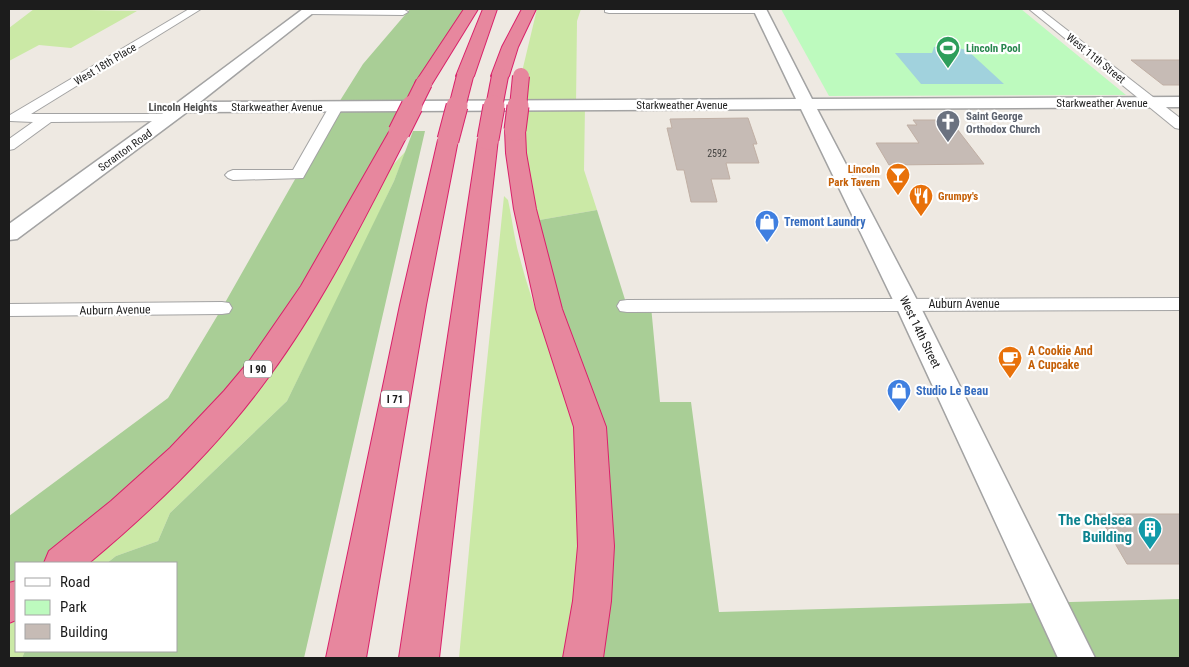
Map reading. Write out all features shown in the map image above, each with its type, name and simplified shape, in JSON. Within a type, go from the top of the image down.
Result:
[{"type":"highway","name":"I 90","points":[[63,562],[126,511],[160,480],[236,397],[298,312],[399,132],[424,83],[471,9]]},
{"type":"highway","name":"I 71","points":[[346,658],[413,305],[448,140],[465,76],[490,9]]},
{"type":"highway","points":[[529,9],[510,47],[500,76],[501,135],[516,154],[525,209],[549,309],[590,427],[596,546],[592,601],[583,658]]},
{"type":"highway","points":[[419,658],[501,135],[524,61],[537,9]]},
{"type":"street","name":"West 18th Place","points":[[48,118],[15,118],[196,9]]},
{"type":"street","points":[[609,10],[760,9]]},
{"type":"street","name":"West 14th Street","points":[[760,9],[907,304],[1072,648]]},
{"type":"street","name":"West 11th Street","points":[[1034,9],[1180,125]]},
{"type":"street","points":[[309,10],[403,12]]},
{"type":"street","name":"Scranton Road","points":[[9,234],[183,107],[309,10]]},
{"type":"street","name":"Starkweather Avenue","points":[[183,107],[1180,102]]},
{"type":"street","points":[[234,175],[298,175],[336,106]]},
{"type":"street","points":[[9,146],[48,118],[167,118]]},
{"type":"street","name":"Auburn Avenue","points":[[627,306],[1180,304]]},
{"type":"street","name":"Auburn Avenue","points":[[9,310],[222,308]]},
{"type":"green space","points":[[34,9],[137,11],[71,48],[39,45],[9,61],[9,28]]},
{"type":"green space","points":[[410,9],[471,9],[451,38],[298,312],[82,548],[63,562],[15,562],[15,600],[9,604],[9,516],[168,398],[222,308],[336,107],[363,64]]},
{"type":"green space","points":[[537,9],[581,9],[577,21],[576,105],[585,106],[584,170],[597,210],[528,222],[521,76]]},
{"type":"green space","points":[[781,9],[1021,9],[1126,95],[829,96]]},
{"type":"green space","points":[[413,131],[425,131],[304,658],[22,658],[25,652],[178,652],[178,562],[108,562],[116,556],[158,541],[170,513],[287,401],[394,181]]},
{"type":"green space","points":[[406,151],[353,268],[287,401],[170,513],[158,541],[116,556],[108,562],[89,562],[156,503],[219,438],[270,374],[314,310],[391,167]]},
{"type":"green space","points":[[504,196],[508,200],[525,276],[565,397],[577,445],[581,506],[578,570],[563,658],[459,658]]},
{"type":"green space","points":[[597,210],[627,306],[651,306],[660,402],[691,402],[719,612],[1180,599],[1180,658],[583,658],[592,601],[590,427],[528,222]]},
{"type":"green space","points":[[15,620],[15,652],[25,652],[22,658],[9,658],[9,625]]},
{"type":"water","name":"Lincoln Pool","points":[[945,45],[967,50],[1004,84],[921,84],[895,53],[932,53],[934,47]]},
{"type":"building","points":[[1131,60],[1180,60],[1180,85],[1163,85]]},
{"type":"building","points":[[748,118],[757,144],[753,144],[759,163],[726,163],[730,179],[711,179],[717,202],[691,202],[684,170],[677,170],[667,128],[672,128],[670,119]]},
{"type":"building","name":"Saint George Orthodox Church","points":[[913,120],[939,120],[943,125],[954,125],[984,164],[889,165],[876,143],[919,143],[907,125],[917,125]]},
{"type":"building","name":"The Chelsea Building","points":[[1098,514],[1180,514],[1180,564],[1127,564]]},
{"type":"place","name":"Lincoln Pool","points":[[948,69]]},
{"type":"place","name":"Saint George Orthodox Church","points":[[948,143]]},
{"type":"place","name":"Lincoln Park Tavern","points":[[898,196]]},
{"type":"place","name":"Grumpy's","points":[[921,217]]},
{"type":"place","name":"Tremont Laundry","points":[[767,243]]},
{"type":"place","name":"A Cookie And A Cupcake","points":[[1010,379]]},
{"type":"place","name":"Studio Le Beau","points":[[899,412]]},
{"type":"place","name":"The Chelsea Building","points":[[1150,550]]},
{"type":"district","name":"Lincoln Heights","points":[[183,107]]}]
